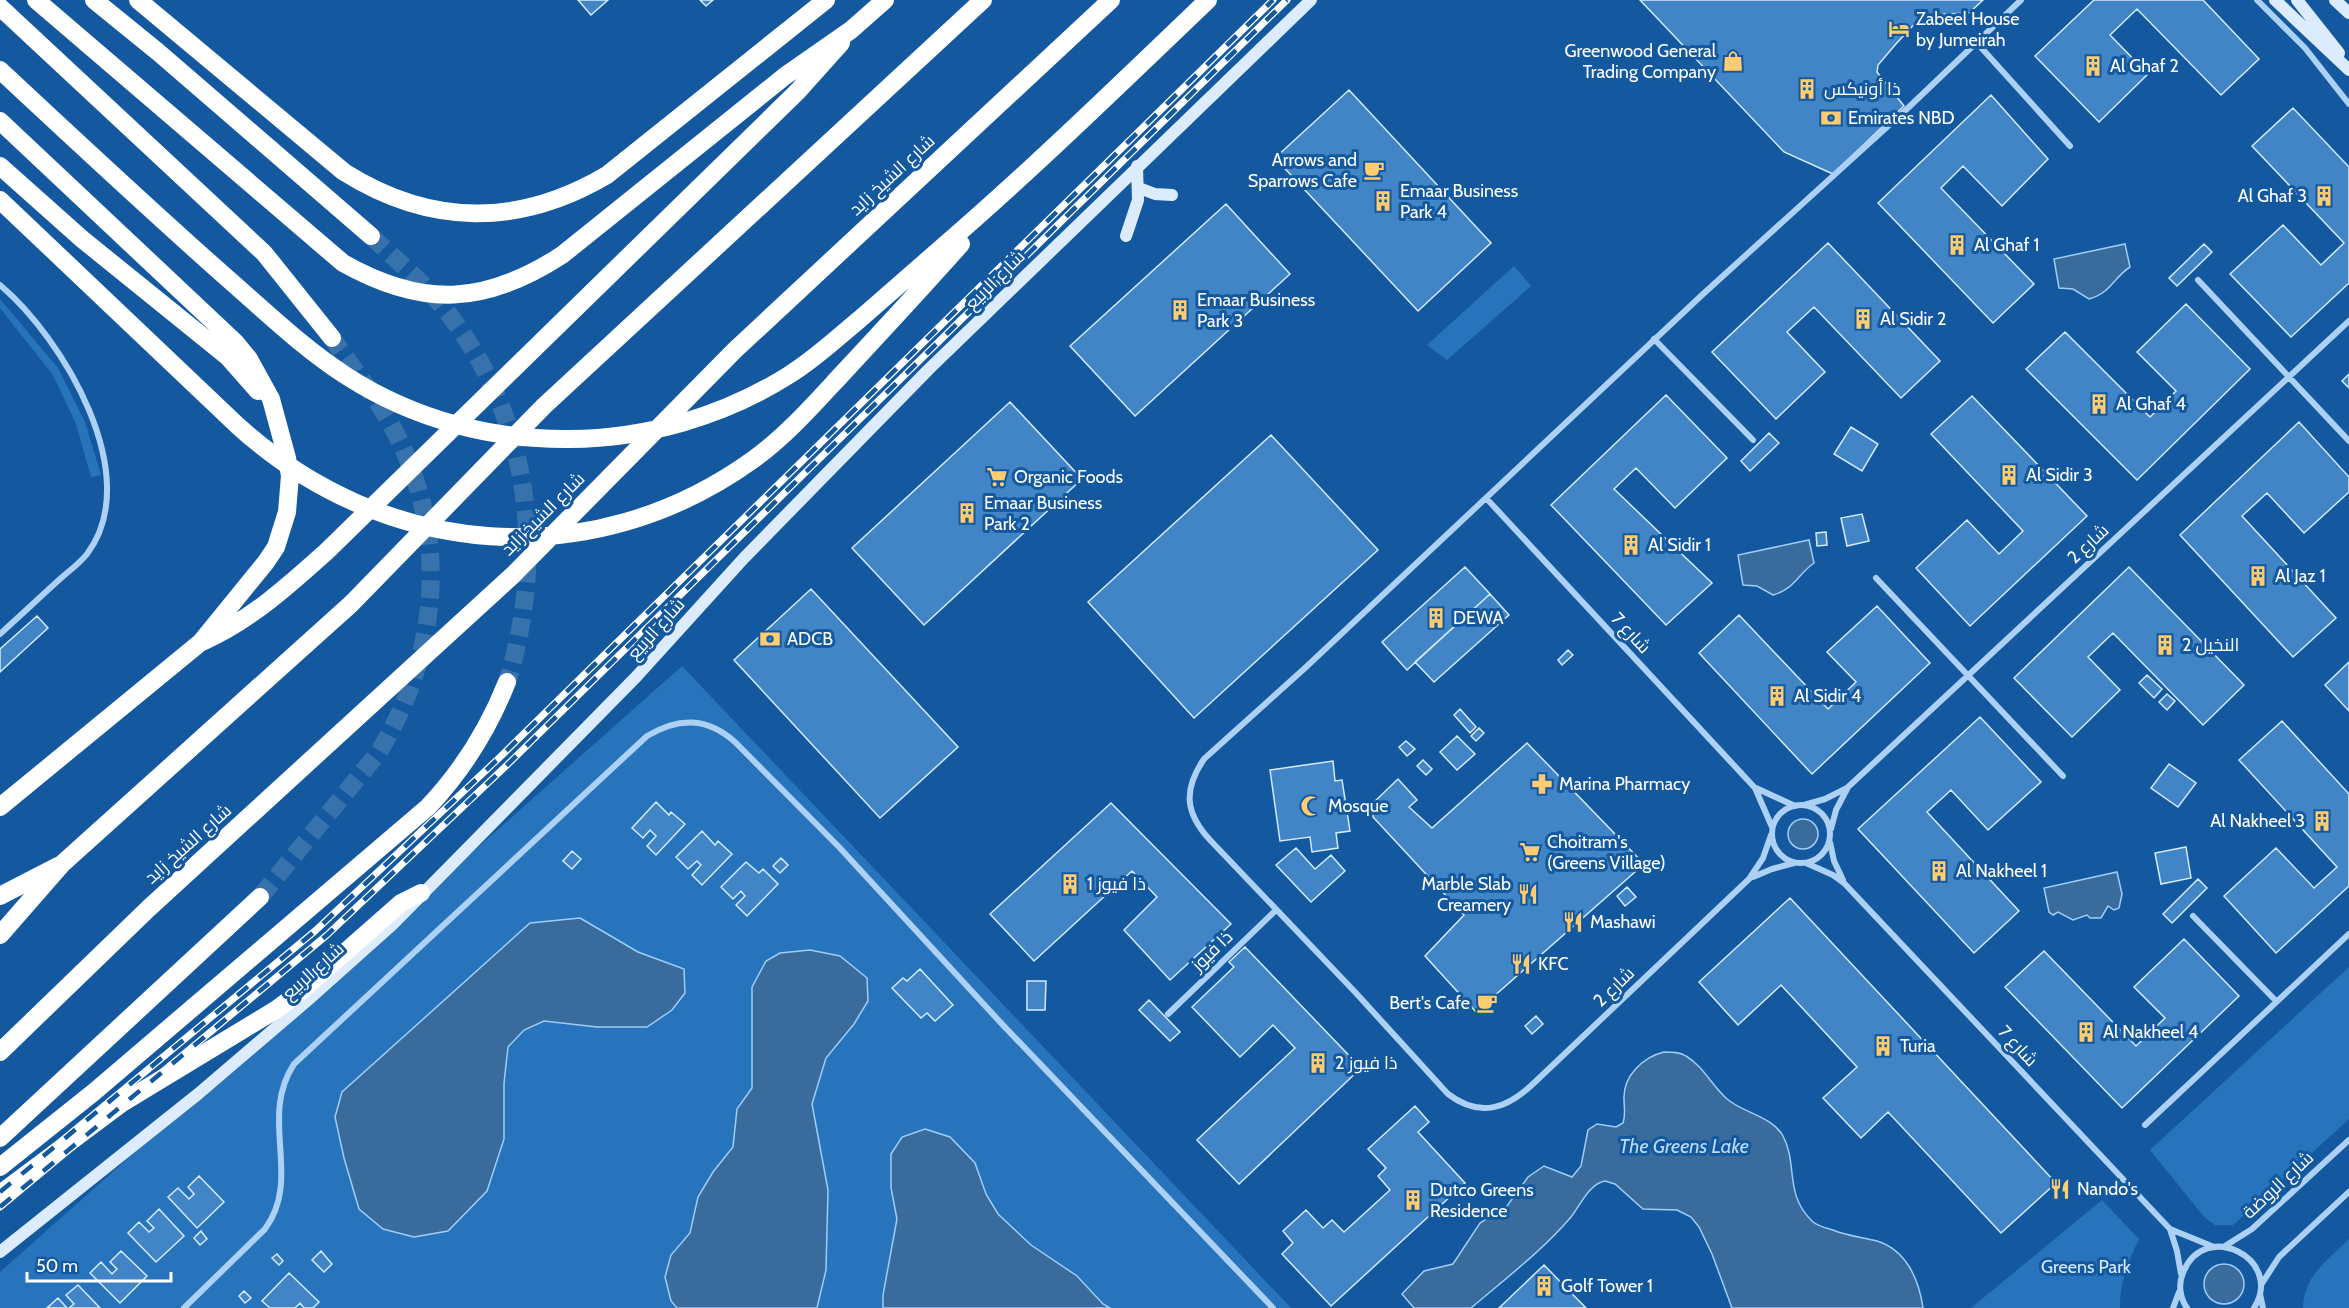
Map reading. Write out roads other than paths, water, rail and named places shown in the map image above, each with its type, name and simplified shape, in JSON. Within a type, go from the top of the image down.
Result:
[{"type":"highway","points":[[36,0],[343,263],[372,280],[404,290],[437,295],[471,294],[503,287],[534,273],[562,255],[799,65],[851,30],[885,0]]},
{"type":"highway","points":[[94,0],[158,52],[371,236]]},
{"type":"highway","points":[[138,0],[344,172],[374,190],[406,203],[429,209],[475,214],[510,212],[544,205],[566,197],[607,175],[826,0]]},
{"type":"highway","points":[[0,935],[62,864],[351,604],[544,406],[983,0]]},
{"type":"highway","name":"شارع الشيخ زايد","points":[[0,1052],[149,908],[513,575],[735,350],[1110,0]]},
{"type":"highway","points":[[0,70],[175,232],[316,356],[351,379],[427,416],[468,428],[530,438],[593,439],[635,434],[676,425],[735,403],[791,374],[825,348],[1004,195],[1208,0]]},
{"type":"highway","points":[[0,7],[264,253],[332,338]]},
{"type":"highway","points":[[201,642],[261,609],[326,552],[798,91],[851,30]]},
{"type":"highway","points":[[0,121],[235,342],[261,378],[278,420],[290,476],[283,530],[267,562],[201,642],[0,807]]},
{"type":"highway","points":[[0,165],[82,239],[228,357],[247,377],[278,420]]},
{"type":"highway","points":[[0,200],[127,323],[263,449],[299,474],[347,501],[378,513],[442,531],[508,537],[574,533],[617,524],[670,506],[719,481],[756,457],[822,396],[1004,195]]},
{"type":"highway","points":[[0,1167],[85,1099],[428,807],[472,753],[496,710],[507,682]]},
{"type":"highway","points":[[0,896],[62,864]]},
{"type":"highway","points":[[0,1194],[122,1103],[277,1009],[301,991],[392,910],[410,897],[421,893]]},
{"type":"highway","points":[[0,1138],[260,897]]},
{"type":"main road","name":"شارع الربيع","points":[[0,1252],[230,1067],[393,924],[636,677],[744,558],[929,369],[1311,0]]},
{"type":"main road","points":[[2274,0],[2349,68]]},
{"type":"main road","points":[[2297,0],[2349,68]]},
{"type":"main road","points":[[2335,0],[2349,13]]},
{"type":"main road","points":[[1126,236],[1135,212],[1139,188],[1137,166]]},
{"type":"main road","points":[[1139,188],[1155,195],[1172,195]]},
{"type":"street","points":[[1276,910],[1193,819],[1189,795],[1197,769],[1203,759],[2021,0]]},
{"type":"street","points":[[2257,0],[2305,48],[2349,104]]},
{"type":"street","points":[[1977,43],[2070,146]]},
{"type":"street","points":[[2198,280],[2349,441]]},
{"type":"street","points":[[0,285],[37,322],[68,368],[101,444],[108,474],[108,491],[102,524],[87,555],[0,634]]},
{"type":"street","name":"شارع 2","points":[[1804,805],[1825,799],[1847,788],[2349,321]]},
{"type":"street","points":[[1654,339],[1753,440]]},
{"type":"street","name":"شارع 7","points":[[1486,498],[1755,788],[1772,831]]},
{"type":"street","points":[[1876,578],[2063,776]]},
{"type":"street","points":[[184,1308],[265,1229],[273,1218],[282,1191],[279,1101],[282,1086],[294,1064],[647,736],[669,725],[693,722],[723,731],[839,847],[1001,1023],[1273,1308]]},
{"type":"street","name":"شارع 7","points":[[1755,788],[1795,806]]},
{"type":"street","name":"شارع 2","points":[[1830,832],[1836,810],[1847,788]]},
{"type":"street","points":[[1804,805],[1814,808],[1828,822],[1830,841],[1821,855],[1806,863],[1796,863],[1786,860],[1779,853],[1773,844],[1772,831],[1779,814],[1795,806],[1804,805]]},
{"type":"street","name":"شارع 2","points":[[1276,910],[1448,1094],[1468,1106],[1492,1108],[1505,1104],[1526,1091],[1749,879],[1763,858],[1772,831]]},
{"type":"street","name":"شارع 7","points":[[1830,841],[1834,861],[1844,883]]},
{"type":"street","name":"شارع 2","points":[[1749,879],[1772,868],[1796,863]]},
{"type":"street","name":"شارع 7","points":[[1806,863],[1833,875],[1844,883],[2170,1229],[2178,1251],[2182,1275]]},
{"type":"street","name":"ذا فيوز","points":[[1168,1014],[1276,910]]},
{"type":"street","points":[[2193,916],[2276,1001]]},
{"type":"street","points":[[2145,1125],[2349,934]]},
{"type":"street","name":"شارع الروضة","points":[[2223,1246],[2252,1229],[2349,1140]]},
{"type":"street","points":[[2260,1285],[2279,1257],[2349,1192]]},
{"type":"street","name":"شارع 7","points":[[2170,1229],[2214,1247]]},
{"type":"street","points":[[2173,1308],[2182,1275],[2193,1256],[2214,1247],[2223,1246],[2235,1249],[2253,1263],[2258,1274],[2263,1308]]},
{"type":"street","points":[[2180,1286],[2187,1308]]},
{"type":"street","points":[[2254,1308],[2260,1293]]},
{"type":"water","points":[[2125,244],[2130,267],[2102,293],[2089,299],[2073,289],[2059,288],[2054,259]]},
{"type":"water","points":[[1809,540],[1814,563],[1786,589],[1773,595],[1757,586],[1743,585],[1738,555]]},
{"type":"water","points":[[1803,819],[1814,823],[1818,834],[1814,845],[1803,849],[1792,845],[1788,834],[1792,823]]},
{"type":"water","points":[[2117,872],[2122,894],[2119,908],[2114,910],[2108,906],[2101,918],[2090,918],[2087,915],[2073,920],[2058,912],[2053,915],[2049,912],[2044,888]]},
{"type":"water","points":[[580,918],[638,952],[684,969],[685,993],[672,1010],[647,1027],[597,1027],[544,1021],[524,1030],[508,1047],[504,1083],[504,1139],[487,1191],[448,1231],[414,1237],[383,1229],[359,1209],[335,1117],[342,1092],[530,923]]},
{"type":"water","points":[[810,950],[840,956],[867,978],[868,1001],[854,1024],[826,1058],[812,1104],[828,1190],[826,1270],[817,1308],[677,1308],[671,1301],[665,1277],[671,1255],[690,1233],[698,1197],[713,1172],[733,1147],[737,1109],[752,1088],[752,987],[766,961],[780,953]]},
{"type":"water","name":"The Greens Lake","points":[[1664,1052],[1679,1053],[1692,1060],[1727,1099],[1765,1119],[1778,1129],[1787,1147],[1794,1190],[1803,1211],[1819,1226],[1877,1241],[1896,1251],[1914,1276],[1923,1308],[1732,1308],[1712,1254],[1699,1227],[1691,1217],[1677,1210],[1643,1209],[1615,1184],[1605,1181],[1590,1190],[1571,1217],[1548,1241],[1471,1308],[1414,1308],[1402,1294],[1424,1271],[1453,1264],[1480,1223],[1507,1206],[1528,1177],[1544,1166],[1572,1177],[1581,1166],[1588,1130],[1597,1124],[1616,1127],[1623,1123],[1625,1091],[1631,1075],[1649,1058]]},
{"type":"water","points":[[925,1129],[950,1137],[975,1163],[986,1194],[998,1214],[1031,1245],[1077,1276],[1103,1304],[1110,1308],[883,1308],[883,1295],[897,1219],[891,1188],[891,1154],[902,1137]]},
{"type":"water","points":[[2224,1264],[2238,1270],[2244,1284],[2238,1298],[2224,1304],[2210,1298],[2204,1284],[2210,1270]]},
{"type":"tunnel","points":[[371,236],[443,307],[472,349],[495,393],[512,439],[523,486],[527,535],[526,584],[519,633],[507,682]]},
{"type":"tunnel","points":[[260,897],[379,752],[399,714],[415,675],[425,635],[430,594],[430,553],[424,513],[413,472],[388,420],[332,338]]},
{"type":"railway","points":[[0,1192],[315,931],[499,758],[1273,0]]},
{"type":"railway","points":[[0,1207],[327,935],[506,766],[1287,0]]},
{"type":"place","name":"Zabeel House by Jumeirah","points":[[1899,29]]},
{"type":"place","name":"Greenwood General Trading Company","points":[[1733,61]]},
{"type":"place","name":"Al Ghaf 2","points":[[2093,66]]},
{"type":"place","name":"ذا أونيكس","points":[[1807,89]]},
{"type":"place","name":"Emirates NBD","points":[[1831,118]]},
{"type":"place","name":"Arrows and Sparrows Cafe","points":[[1374,170]]},
{"type":"place","name":"Al Ghaf 3","points":[[2324,196]]},
{"type":"place","name":"Emaar Business Park 4","points":[[1383,201]]},
{"type":"place","name":"Al Ghaf 1","points":[[1957,245]]},
{"type":"place","name":"Emaar Business Park 3","points":[[1180,310]]},
{"type":"place","name":"Al Sidir 2","points":[[1863,319]]},
{"type":"place","name":"Al Ghaf 4","points":[[2099,404]]},
{"type":"place","name":"Al Sidir 3","points":[[2009,475]]},
{"type":"place","name":"Organic Foods","points":[[997,477]]},
{"type":"place","name":"Emaar Business Park 2","points":[[967,513]]},
{"type":"place","name":"Al Sidir 1","points":[[1631,545]]},
{"type":"place","name":"Al Jaz 1","points":[[2258,576]]},
{"type":"place","name":"DEWA","points":[[1436,618]]},
{"type":"place","name":"ADCB","points":[[770,639]]},
{"type":"place","name":"النخيل 2","points":[[2165,645]]},
{"type":"place","name":"Al Sidir 4","points":[[1777,696]]},
{"type":"place","name":"Marina Pharmacy","points":[[1542,784]]},
{"type":"place","name":"Mosque","points":[[1311,806]]},
{"type":"place","name":"Al Nakheel 3","points":[[2322,821]]},
{"type":"place","name":"Choitram's (Greens Village)","points":[[1530,852]]},
{"type":"place","name":"Al Nakheel 1","points":[[1939,871]]},
{"type":"place","name":"ذا فيوز 1","points":[[1070,884]]},
{"type":"place","name":"Marble Slab Creamery","points":[[1528,894]]},
{"type":"place","name":"Mashawi","points":[[1573,922]]},
{"type":"place","name":"KFC","points":[[1521,964]]},
{"type":"place","name":"Bert's Cafe","points":[[1487,1003]]},
{"type":"place","name":"Al Nakheel 4","points":[[2086,1032]]},
{"type":"place","name":"Turia","points":[[1883,1046]]},
{"type":"place","name":"ذا فيوز 2","points":[[1318,1063]]},
{"type":"place","name":"Nando's","points":[[2060,1189]]},
{"type":"place","name":"Dutco Greens Residence","points":[[1413,1200]]},
{"type":"place","name":"Golf Tower 1","points":[[1544,1286]]},
{"type":"park label","name":"Greens Park","points":[[2086,1267]]}]
